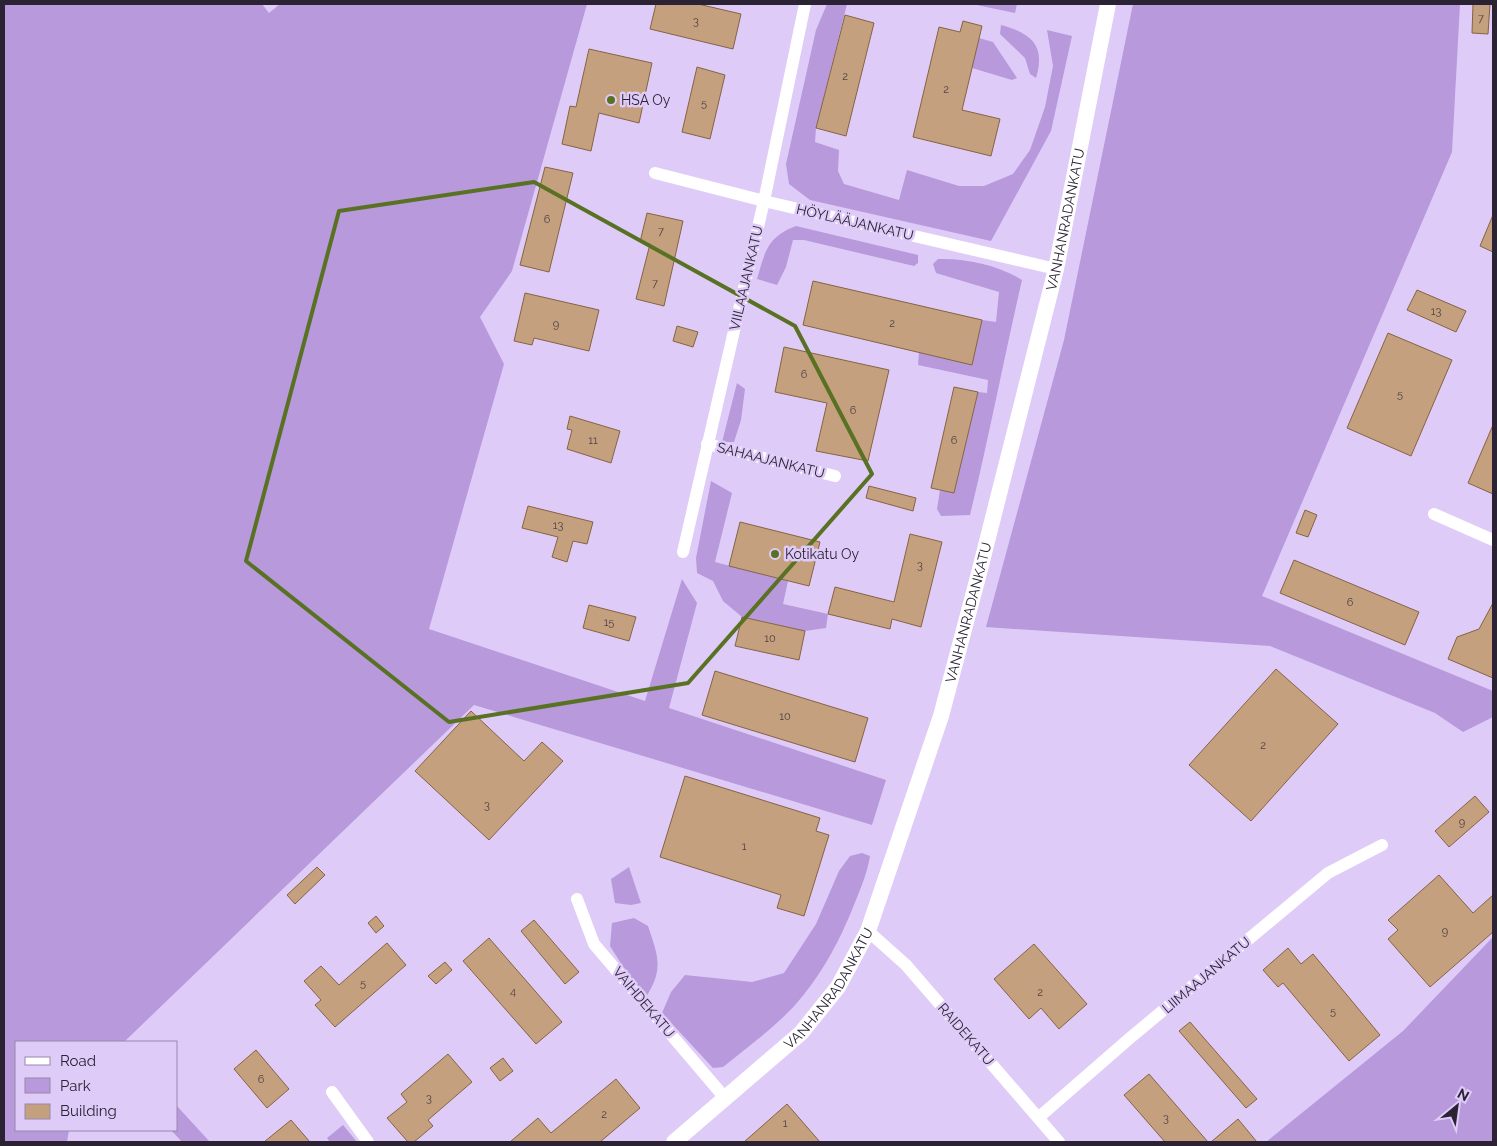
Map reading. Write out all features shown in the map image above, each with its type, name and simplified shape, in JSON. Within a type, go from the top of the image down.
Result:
[{"type":"street","name":"VIILAAJANKATU","points":[[683,552],[764,201],[805,4]]},
{"type":"street","name":"VANHANRADANKATU","points":[[674,1142],[801,1033],[838,987],[868,932],[941,716],[1056,269],[1108,4]]},
{"type":"street","name":"HÖYLÄÄJANKATU","points":[[655,173],[764,201],[1056,269]]},
{"type":"street","name":"SAHAAJANKATU","points":[[707,444],[835,476]]},
{"type":"street","points":[[1434,514],[1493,540]]},
{"type":"street","name":"LIIMAAJANKATU","points":[[1038,1118],[1137,1032],[1328,873],[1382,845]]},
{"type":"street","name":"VAIHDEKATU","points":[[577,899],[594,944],[725,1098]]},
{"type":"street","name":"RAIDEKATU","points":[[868,932],[906,965],[1059,1142]]},
{"type":"street","points":[[332,1092],[368,1142]]},
{"type":"highlighted area","points":[[534,182],[795,326],[872,474],[688,683],[449,722],[246,561],[339,211]]},
{"type":"green space","points":[[4,4],[262,4],[269,13],[280,4],[587,4],[512,271],[480,317],[504,364],[429,629],[645,701],[682,579],[697,603],[669,708],[886,780],[872,825],[474,705],[125,1041],[15,1041],[15,1131],[69,1131],[67,1142],[4,1142]]},
{"type":"green space","points":[[827,4],[847,4],[816,128],[815,142],[839,150],[838,171],[844,184],[899,200],[907,170],[959,186],[984,186],[1013,174],[1030,150],[1045,107],[1053,66],[1047,30],[1072,36],[1051,131],[991,241],[810,200],[789,184],[786,164],[816,30]]},
{"type":"green space","points":[[972,4],[1017,4],[1015,13]]},
{"type":"green space","points":[[1133,4],[1460,4],[1452,152],[1262,596],[1493,691],[1493,717],[1463,732],[1435,713],[1270,646],[986,627],[1064,340]]},
{"type":"green space","points":[[1001,25],[1021,32],[1034,42],[1039,57],[1036,78],[1030,74],[1025,58],[1000,34]]},
{"type":"green space","points":[[979,38],[993,42],[1017,78],[1012,80],[972,68]]},
{"type":"green space","points":[[796,226],[918,255],[918,263],[914,266],[804,240],[793,240],[786,267],[777,285],[757,279],[765,253],[773,240],[786,230]]},
{"type":"green space","points":[[938,259],[960,260],[992,266],[1022,280],[970,515],[941,516],[937,509],[940,490],[954,493],[978,392],[987,393],[988,380],[918,365],[919,352],[972,364],[982,320],[996,322],[999,292],[936,273],[933,264]]},
{"type":"green space","points":[[737,383],[745,389],[741,420],[734,442],[722,442]]},
{"type":"green space","points":[[711,481],[732,493],[715,562],[788,581],[783,604],[828,614],[826,628],[805,631],[742,617],[723,601],[713,581],[697,573],[696,558]]},
{"type":"green space","points":[[862,853],[870,856],[860,890],[837,942],[812,983],[787,1014],[723,1067],[713,1068],[662,1013],[671,992],[685,975],[752,982],[784,973],[816,924],[839,871],[850,856]]},
{"type":"green space","points":[[629,867],[641,903],[631,905],[615,903],[611,879]]},
{"type":"green space","points":[[634,918],[648,926],[657,954],[658,962],[655,978],[646,997],[610,946],[612,923]]},
{"type":"green space","points":[[1493,937],[1493,1142],[1266,1142],[1403,1031]]},
{"type":"green space","points":[[178,1107],[210,1142],[182,1142],[172,1131],[178,1131]]},
{"type":"green space","points":[[343,1125],[357,1142],[330,1142],[327,1138]]},
{"type":"building","points":[[656,4],[698,4],[741,14],[733,49],[650,29]]},
{"type":"building","points":[[1473,4],[1490,4],[1488,34],[1472,33]]},
{"type":"building","points":[[845,15],[874,23],[846,136],[816,128]]},
{"type":"building","points":[[963,21],[982,26],[962,110],[1000,119],[991,156],[913,137],[939,27],[960,32]]},
{"type":"building","name":"HSA Oy","points":[[589,49],[652,63],[639,123],[599,113],[591,151],[562,144],[570,106],[576,107]]},
{"type":"building","points":[[697,67],[725,75],[710,139],[682,132]]},
{"type":"building","points":[[545,167],[573,173],[549,272],[520,265]]},
{"type":"building","points":[[647,213],[683,221],[664,306],[636,299],[650,244],[640,242]]},
{"type":"building","points":[[1493,215],[1493,252],[1480,246]]},
{"type":"building","points":[[813,281],[982,320],[972,365],[803,325]]},
{"type":"building","points":[[1417,290],[1466,311],[1456,332],[1407,310]]},
{"type":"building","points":[[525,293],[599,310],[589,351],[534,338],[532,345],[514,341]]},
{"type":"building","points":[[677,326],[698,332],[693,347],[673,341]]},
{"type":"building","points":[[1388,333],[1452,360],[1411,456],[1347,428]]},
{"type":"building","points":[[784,347],[889,370],[868,461],[816,451],[827,403],[775,392]]},
{"type":"building","points":[[954,387],[978,392],[954,493],[931,488]]},
{"type":"building","points":[[570,416],[620,431],[611,463],[567,449],[572,430],[567,429]]},
{"type":"building","points":[[1493,425],[1493,494],[1468,483]]},
{"type":"building","points":[[869,486],[916,498],[913,511],[866,498]]},
{"type":"building","points":[[528,506],[593,522],[587,544],[573,541],[567,562],[552,557],[558,537],[522,528]]},
{"type":"building","points":[[1305,510],[1317,515],[1308,537],[1296,533]]},
{"type":"building","points":[[740,522],[820,542],[809,586],[729,566]]},
{"type":"building","points":[[910,534],[942,542],[921,627],[892,619],[890,629],[828,614],[835,587],[894,602]]},
{"type":"building","points":[[1294,560],[1419,612],[1405,645],[1280,593]]},
{"type":"building","points":[[1493,603],[1493,678],[1448,659],[1457,637],[1479,629]]},
{"type":"building","points":[[589,605],[636,617],[629,641],[583,628]]},
{"type":"building","points":[[742,617],[805,631],[799,660],[735,646]]},
{"type":"building","points":[[1276,669],[1338,724],[1251,821],[1189,765]]},
{"type":"building","points":[[715,671],[868,718],[855,762],[702,715]]},
{"type":"building","points":[[471,711],[524,761],[542,742],[563,761],[489,840],[415,771]]},
{"type":"building","points":[[685,776],[820,818],[816,831],[829,835],[804,916],[777,908],[781,895],[660,857]]},
{"type":"building","points":[[1475,796],[1489,812],[1449,847],[1435,831]]},
{"type":"building","points":[[317,867],[325,875],[295,904],[287,895]]},
{"type":"building","points":[[1439,875],[1473,913],[1493,895],[1493,932],[1430,987],[1388,939],[1398,930],[1388,920]]},
{"type":"building","points":[[376,916],[384,926],[376,933],[368,923]]},
{"type":"building","points":[[534,920],[579,972],[565,984],[521,931]]},
{"type":"building","points":[[489,938],[562,1022],[536,1044],[463,961]]},
{"type":"building","points":[[387,943],[406,965],[335,1027],[315,1005],[321,1000],[304,981],[321,966],[339,985]]},
{"type":"building","points":[[1034,944],[1087,1004],[1059,1029],[1041,1008],[1029,1019],[994,979]]},
{"type":"building","points":[[1288,948],[1301,964],[1313,954],[1380,1035],[1349,1061],[1283,983],[1278,987],[1263,970]]},
{"type":"building","points":[[445,962],[452,970],[436,984],[428,976]]},
{"type":"building","points":[[1190,1022],[1257,1099],[1246,1108],[1179,1031]]},
{"type":"building","points":[[256,1050],[289,1089],[267,1108],[234,1069]]},
{"type":"building","points":[[448,1054],[472,1082],[428,1120],[433,1126],[414,1142],[408,1142],[387,1118],[407,1102],[401,1094]]},
{"type":"building","points":[[503,1058],[513,1071],[500,1081],[490,1068]]},
{"type":"building","points":[[1149,1074],[1208,1142],[1165,1142],[1124,1095]]},
{"type":"building","points":[[616,1079],[640,1108],[600,1142],[510,1142],[538,1118],[551,1133]]},
{"type":"building","points":[[787,1104],[820,1142],[744,1142]]},
{"type":"building","points":[[1238,1119],[1257,1142],[1211,1142]]},
{"type":"building","points":[[291,1120],[310,1142],[264,1142]]},
{"type":"place","name":"HSA Oy","points":[[611,100]]},
{"type":"place","name":"Kotikatu Oy","points":[[775,554]]}]
